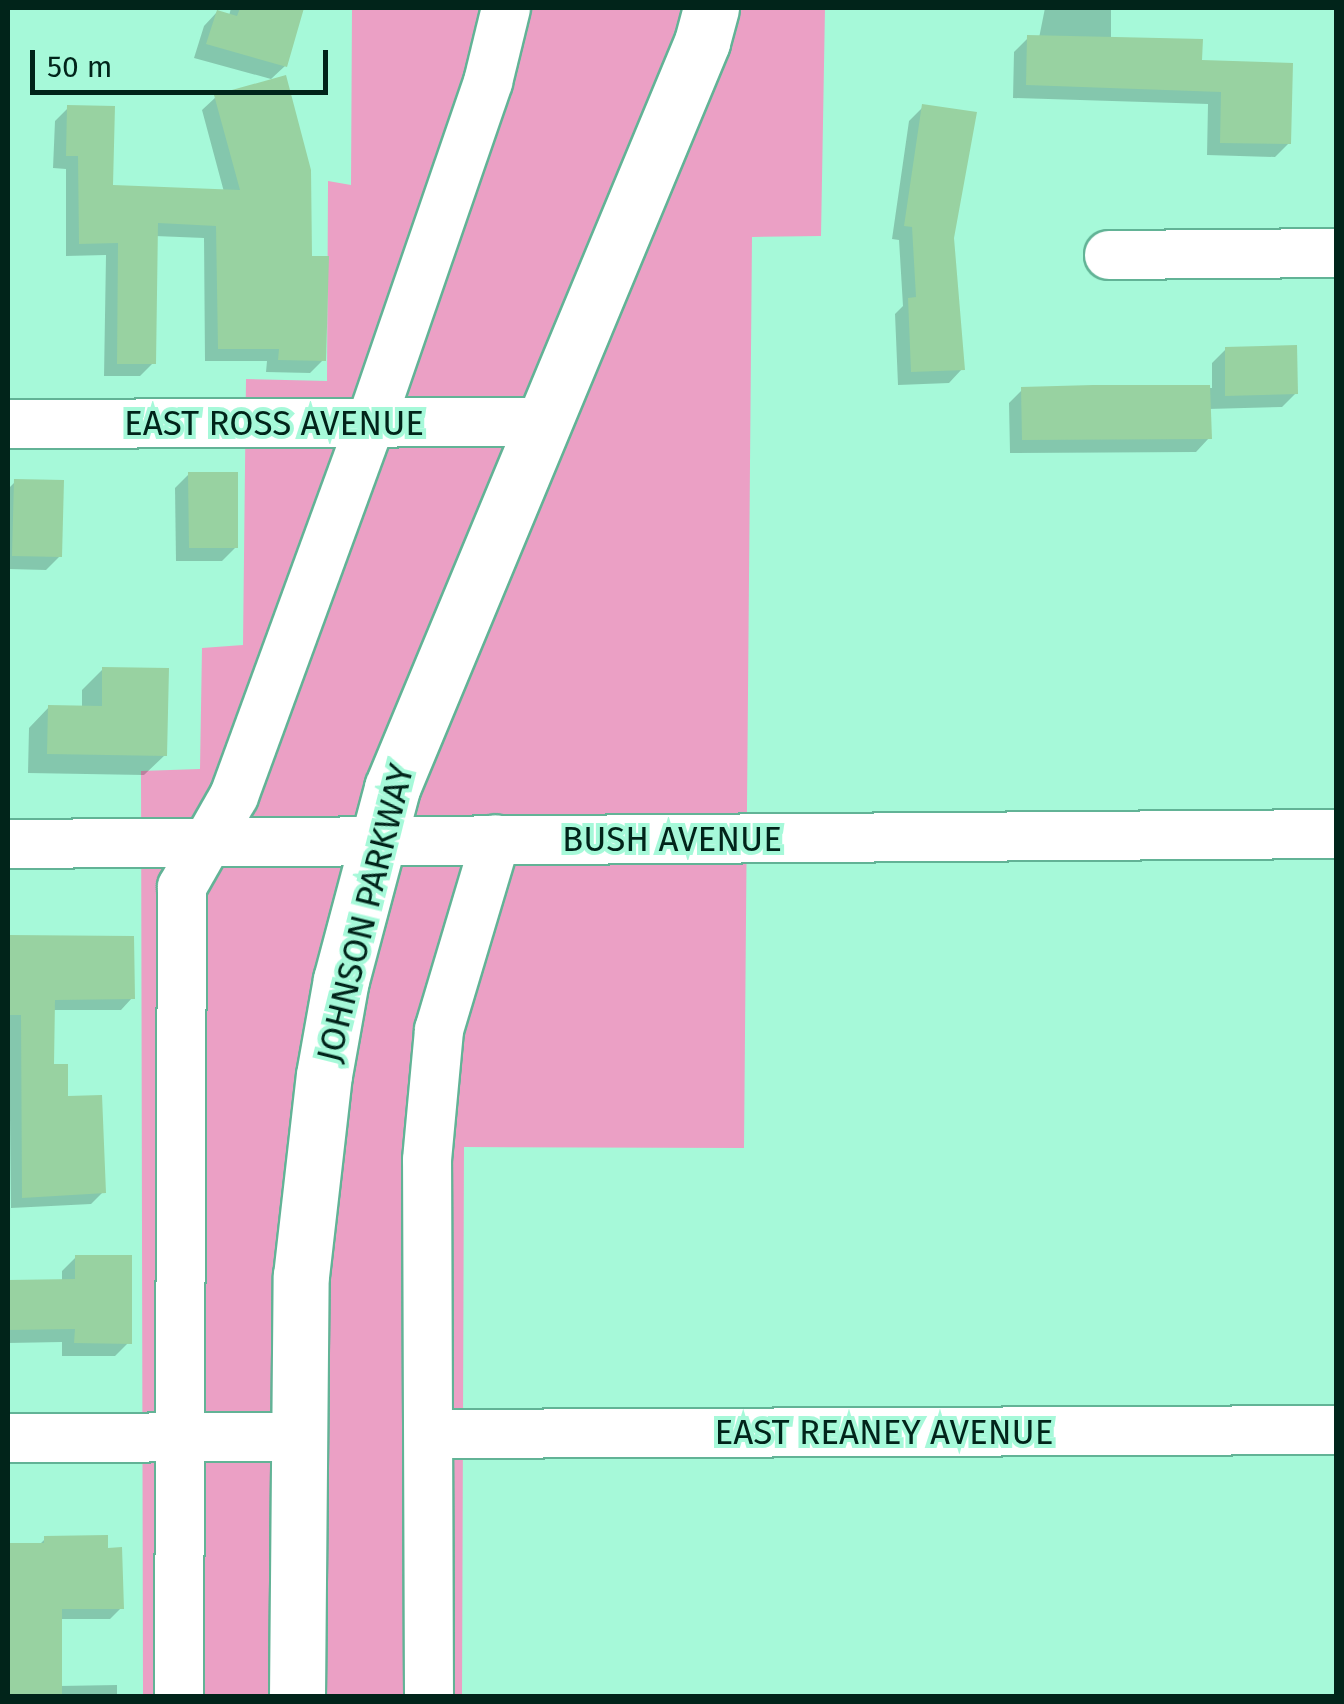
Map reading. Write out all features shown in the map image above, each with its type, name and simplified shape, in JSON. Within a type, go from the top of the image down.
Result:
[{"type":"street","points":[[179,1696],[182,888],[234,796],[371,422],[488,82],[506,8]]},
{"type":"street","name":"JOHNSON PARKWAY","points":[[297,1696],[302,1276],[311,1173],[341,980],[392,788],[540,422],[702,42],[710,8]]},
{"type":"street","points":[[1110,255],[1336,253]]},
{"type":"street","name":"EAST ROSS AVENUE","points":[[8,424],[540,422]]},
{"type":"street","name":"BUSH AVENUE","points":[[8,844],[1336,834]]},
{"type":"street","points":[[430,1696],[427,1160],[439,1030],[496,839]]},
{"type":"street","name":"EAST REANEY AVENUE","points":[[431,1434],[1336,1430]]},
{"type":"street","points":[[8,1438],[299,1437]]},
{"type":"shaded area","points":[[352,8],[825,8],[821,236],[752,237],[744,1148],[464,1147],[462,1696],[143,1696],[141,771],[200,769],[202,648],[243,645],[246,379],[327,381],[328,181],[351,185]]},
{"type":"building","points":[[240,8],[304,8],[287,67],[206,44],[217,10],[237,16]]},
{"type":"building","points":[[1027,35],[1203,39],[1202,60],[1293,63],[1291,144],[1220,143],[1221,92],[1026,85]]},
{"type":"building","points":[[286,75],[311,170],[312,256],[329,256],[326,361],[278,360],[279,349],[218,349],[216,226],[158,223],[156,364],[117,364],[118,243],[79,244],[78,156],[66,156],[67,105],[115,106],[113,185],[240,190],[214,95]]},
{"type":"building","points":[[922,104],[977,112],[954,238],[965,370],[911,372],[908,298],[916,297],[912,227],[904,226]]},
{"type":"building","points":[[1297,345],[1298,394],[1225,396],[1225,347]]},
{"type":"building","points":[[1210,385],[1212,439],[1022,440],[1021,387]]},
{"type":"building","points":[[188,472],[238,472],[238,548],[189,548]]},
{"type":"building","points":[[14,479],[64,480],[62,557],[12,556]]},
{"type":"building","points":[[102,667],[169,668],[167,756],[47,754],[48,705],[102,706]]},
{"type":"building","points":[[8,935],[134,936],[135,999],[55,1000],[54,1064],[68,1064],[68,1096],[102,1095],[106,1193],[22,1198],[21,1015],[8,1015]]},
{"type":"building","points":[[75,1255],[132,1255],[132,1344],[74,1343],[75,1329],[8,1330],[8,1280],[75,1279]]},
{"type":"building","points":[[108,1535],[108,1548],[122,1547],[124,1609],[62,1609],[62,1696],[8,1696],[8,1543],[44,1543],[44,1536]]}]
